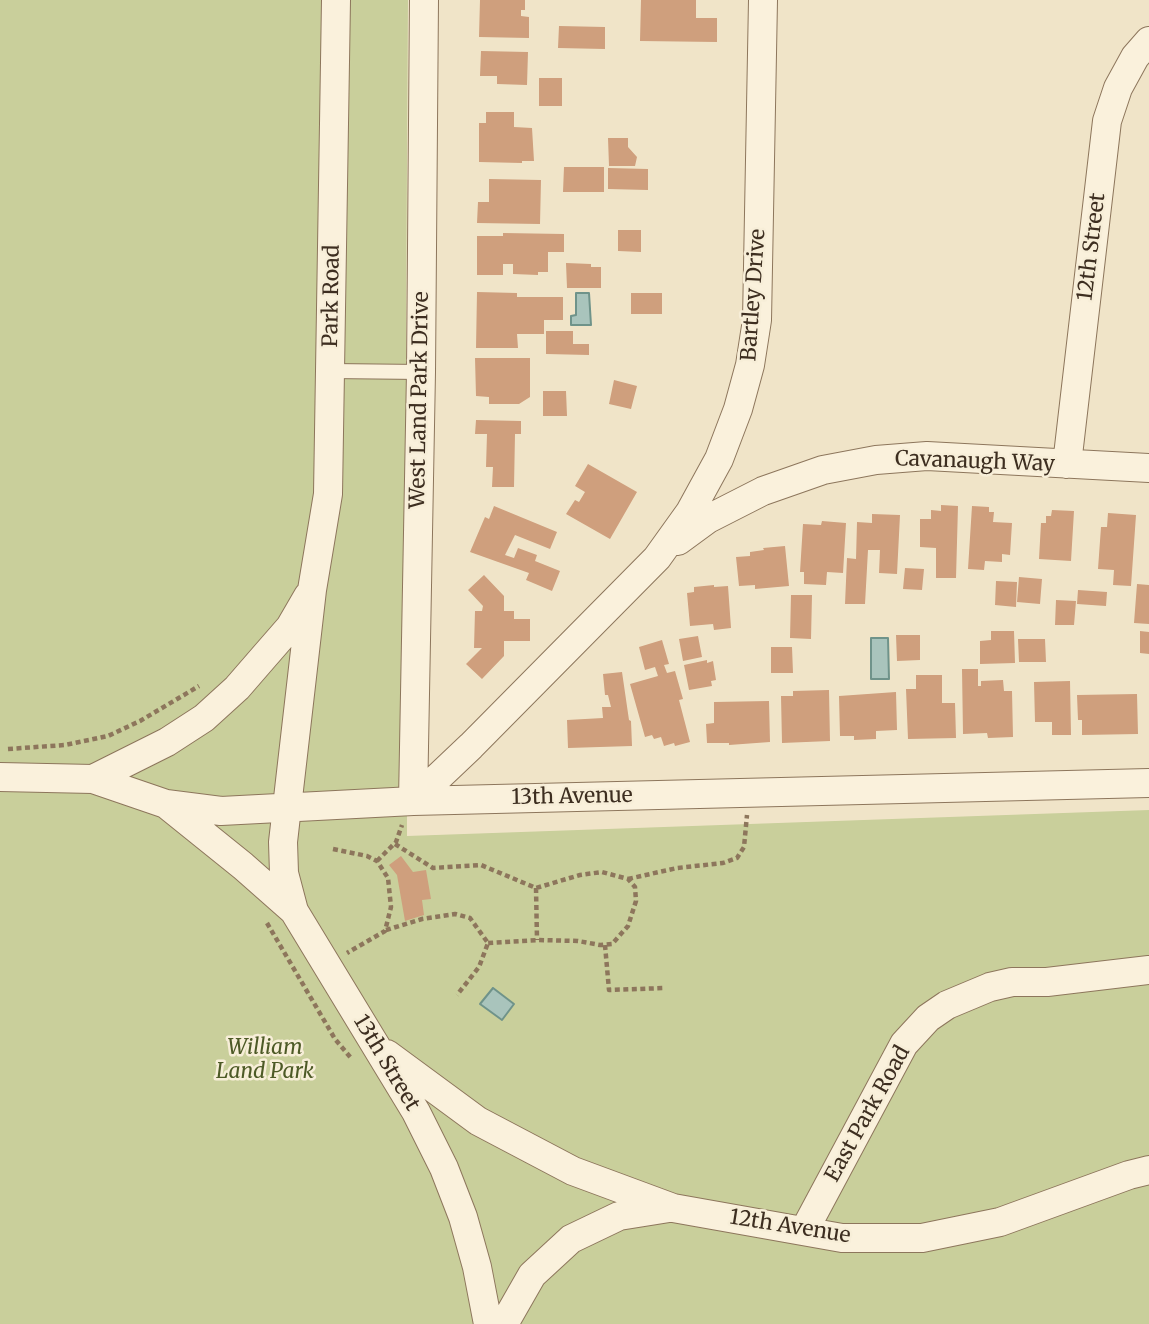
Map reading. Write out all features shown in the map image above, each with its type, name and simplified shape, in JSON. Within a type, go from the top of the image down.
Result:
[{"type":"street","name":"Park Road","points":[[287,807],[312,590],[328,494],[335,0]]},
{"type":"street","name":"West Land Park Drive","points":[[408,811],[421,372],[424,0]]},
{"type":"street","name":"Bartley Drive","points":[[408,811],[657,558],[690,512],[719,459],[738,410],[750,365],[757,320],[763,0]]},
{"type":"street","name":"12th Street","points":[[1067,464],[1107,121],[1118,88],[1135,57],[1149,41]]},
{"type":"street","name":"Cavanaugh Way","points":[[657,558],[684,535],[763,491],[823,470],[876,460],[927,456],[1149,468]]},
{"type":"street","name":"Park Road","points":[[93,779],[167,742],[204,718],[237,688],[290,627],[312,590]]},
{"type":"street","name":"13th Avenue","points":[[0,777],[93,779],[166,804],[221,811],[287,807],[408,811],[1149,783]]},
{"type":"street","points":[[166,804],[294,911]]},
{"type":"street","name":"13th Street","points":[[287,807],[283,860],[294,911],[367,1057],[416,1112],[444,1168],[463,1217],[477,1267],[488,1324]]},
{"type":"street","name":"East Park Road","points":[[804,1231],[904,1044],[928,1018],[947,1005],[990,987],[1012,982],[1047,982],[1149,970]]},
{"type":"street","name":"12th Avenue","points":[[367,1057],[478,1121],[573,1171],[673,1208],[842,1238],[922,1238],[1000,1222],[1149,1170]]},
{"type":"street","name":"12th Avenue","points":[[504,1324],[531,1275],[571,1239],[619,1216],[673,1208]]},
{"type":"lane","points":[[331,371],[421,372]]},
{"type":"path","points":[[0,749],[65,745],[108,736],[204,683]]},
{"type":"path","points":[[377,861],[395,844],[408,811]]},
{"type":"path","points":[[628,880],[677,868],[723,863],[737,858],[744,847],[747,814]]},
{"type":"path","points":[[395,844],[433,868],[481,865],[536,888],[580,875],[602,872],[628,880],[635,887],[636,901],[628,926],[612,944],[537,940],[488,943]]},
{"type":"path","points":[[333,849],[367,856],[377,861],[388,878],[391,907],[385,930]]},
{"type":"path","points":[[536,888],[537,940]]},
{"type":"path","points":[[261,913],[335,1039],[367,1057]]},
{"type":"path","points":[[354,949],[385,930],[422,919],[455,914],[470,918],[488,943]]},
{"type":"path","points":[[457,995],[479,967],[488,943]]},
{"type":"path","points":[[605,945],[609,990],[665,988]]},
{"type":"green space","name":"William Land Park","points":[[0,0],[408,0],[407,836],[1149,810],[1149,1324],[0,1324]]},
{"type":"water","points":[[576,293],[589,293],[591,325],[571,325],[571,316],[576,315]]},
{"type":"water","points":[[871,638],[888,638],[889,679],[871,679]]},
{"type":"water","points":[[493,988],[514,1004],[502,1020],[480,1004]]},
{"type":"building","points":[[480,0],[525,0],[525,10],[521,10],[521,16],[529,17],[529,38],[479,37]]},
{"type":"building","points":[[641,0],[696,0],[696,18],[717,18],[717,42],[640,41]]},
{"type":"building","points":[[559,26],[605,27],[605,49],[558,48]]},
{"type":"building","points":[[481,51],[528,52],[527,85],[497,84],[497,76],[480,76]]},
{"type":"building","points":[[539,78],[562,78],[562,106],[539,106]]},
{"type":"building","points":[[486,112],[514,112],[514,127],[532,128],[534,161],[479,162],[479,123],[486,123]]},
{"type":"building","points":[[608,138],[628,138],[628,147],[637,157],[635,166],[609,166]]},
{"type":"building","points":[[564,167],[604,167],[604,192],[563,192]]},
{"type":"building","points":[[608,168],[648,169],[648,190],[608,189]]},
{"type":"building","points":[[489,179],[541,180],[540,224],[477,223],[478,202],[489,202]]},
{"type":"building","points":[[618,230],[641,230],[641,252],[618,251]]},
{"type":"building","points":[[503,233],[564,234],[564,252],[548,252],[548,272],[538,272],[538,275],[513,274],[513,264],[503,264],[503,275],[477,275],[477,236],[503,236]]},
{"type":"building","points":[[566,263],[601,267],[601,288],[567,288]]},
{"type":"building","points":[[477,292],[517,293],[517,297],[563,297],[563,320],[544,320],[544,334],[517,334],[518,348],[476,348]]},
{"type":"building","points":[[631,293],[662,293],[662,314],[631,314]]},
{"type":"building","points":[[546,331],[573,331],[573,344],[589,344],[589,355],[546,354]]},
{"type":"building","points":[[475,358],[530,358],[530,397],[519,404],[489,404],[489,397],[476,396]]},
{"type":"building","points":[[614,380],[637,386],[631,409],[609,404]]},
{"type":"building","points":[[543,391],[566,391],[567,416],[543,416]]},
{"type":"building","points":[[476,420],[521,421],[521,434],[515,434],[514,487],[492,487],[493,467],[486,467],[487,434],[475,434]]},
{"type":"building","points":[[588,464],[637,492],[610,539],[566,514],[575,500],[579,502],[585,492],[575,486]]},
{"type":"building","points":[[941,505],[958,506],[956,578],[936,578],[936,548],[920,547],[920,519],[931,519],[931,510],[941,511]]},
{"type":"building","points":[[494,506],[557,532],[550,549],[515,535],[505,555],[514,558],[518,548],[537,555],[535,561],[560,571],[552,591],[526,580],[529,573],[470,552],[485,517],[489,519]]},
{"type":"building","points":[[972,506],[989,507],[989,512],[994,512],[993,522],[1012,523],[1010,555],[1002,554],[1002,562],[985,561],[984,570],[968,569]]},
{"type":"building","points":[[1052,510],[1074,511],[1071,561],[1039,559],[1041,523],[1046,523],[1046,516],[1051,516]]},
{"type":"building","points":[[1108,513],[1136,515],[1131,586],[1113,585],[1114,570],[1098,569],[1101,527],[1107,527]]},
{"type":"building","points":[[872,514],[900,515],[897,574],[879,573],[880,550],[868,550],[865,604],[845,604],[847,558],[856,559],[857,522],[872,523]]},
{"type":"building","points":[[822,521],[846,523],[843,573],[827,572],[826,585],[804,584],[804,572],[800,572],[803,524],[821,525]]},
{"type":"building","points":[[785,546],[789,586],[755,589],[755,585],[739,586],[736,557],[750,556],[750,552],[764,550],[763,548]]},
{"type":"building","points":[[905,568],[924,569],[922,590],[903,589]]},
{"type":"building","points":[[484,575],[504,596],[504,611],[514,611],[514,619],[530,619],[530,641],[504,641],[504,656],[482,679],[466,664],[482,648],[474,648],[475,611],[482,611],[483,606],[468,590]]},
{"type":"building","points":[[1019,577],[1042,579],[1040,604],[1017,602]]},
{"type":"building","points":[[996,581],[1017,582],[1016,607],[995,605]]},
{"type":"building","points":[[1137,584],[1149,585],[1149,624],[1134,623]]},
{"type":"building","points":[[728,586],[731,628],[714,630],[713,624],[690,626],[687,593],[694,592],[694,587]]},
{"type":"building","points":[[1078,590],[1107,592],[1106,606],[1077,604]]},
{"type":"building","points":[[791,595],[812,595],[811,639],[790,638]]},
{"type":"building","points":[[1056,600],[1076,601],[1074,625],[1055,625]]},
{"type":"building","points":[[991,631],[1014,631],[1015,663],[980,664],[980,641],[991,640]]},
{"type":"building","points":[[1140,631],[1149,632],[1149,654],[1140,653]]},
{"type":"building","points":[[896,635],[920,635],[920,660],[897,661]]},
{"type":"building","points":[[698,636],[702,657],[683,661],[679,639]]},
{"type":"building","points":[[1018,639],[1045,639],[1046,662],[1019,662]]},
{"type":"building","points":[[662,640],[669,664],[664,665],[667,673],[675,671],[690,742],[675,746],[674,743],[664,746],[661,737],[645,737],[630,684],[658,676],[655,667],[645,670],[639,647]]},
{"type":"building","points":[[771,647],[792,647],[793,673],[771,673]]},
{"type":"building","points":[[707,660],[707,663],[713,661],[716,680],[711,681],[712,686],[689,690],[684,665]]},
{"type":"building","points":[[962,669],[978,669],[978,686],[981,686],[981,681],[1003,680],[1004,691],[1012,691],[1013,737],[988,738],[987,733],[963,734]]},
{"type":"building","points":[[622,672],[631,721],[632,746],[568,748],[567,720],[603,718],[602,707],[611,707],[608,695],[605,695],[603,674]]},
{"type":"building","points":[[916,675],[942,675],[942,703],[955,703],[956,738],[908,739],[906,689],[916,689]]},
{"type":"building","points":[[1070,681],[1071,735],[1052,735],[1052,722],[1035,722],[1034,682]]},
{"type":"building","points":[[829,690],[830,741],[782,743],[781,696],[793,696],[793,691]]},
{"type":"building","points":[[896,692],[897,730],[876,731],[876,739],[854,740],[854,736],[840,736],[839,696]]},
{"type":"building","points":[[1137,694],[1138,734],[1082,735],[1082,720],[1078,720],[1077,695]]},
{"type":"building","points":[[769,701],[770,742],[729,745],[707,743],[706,724],[714,723],[714,702]]},
{"type":"building","points":[[401,856],[413,872],[426,870],[431,899],[422,900],[424,915],[405,921],[397,875],[389,865]]}]
